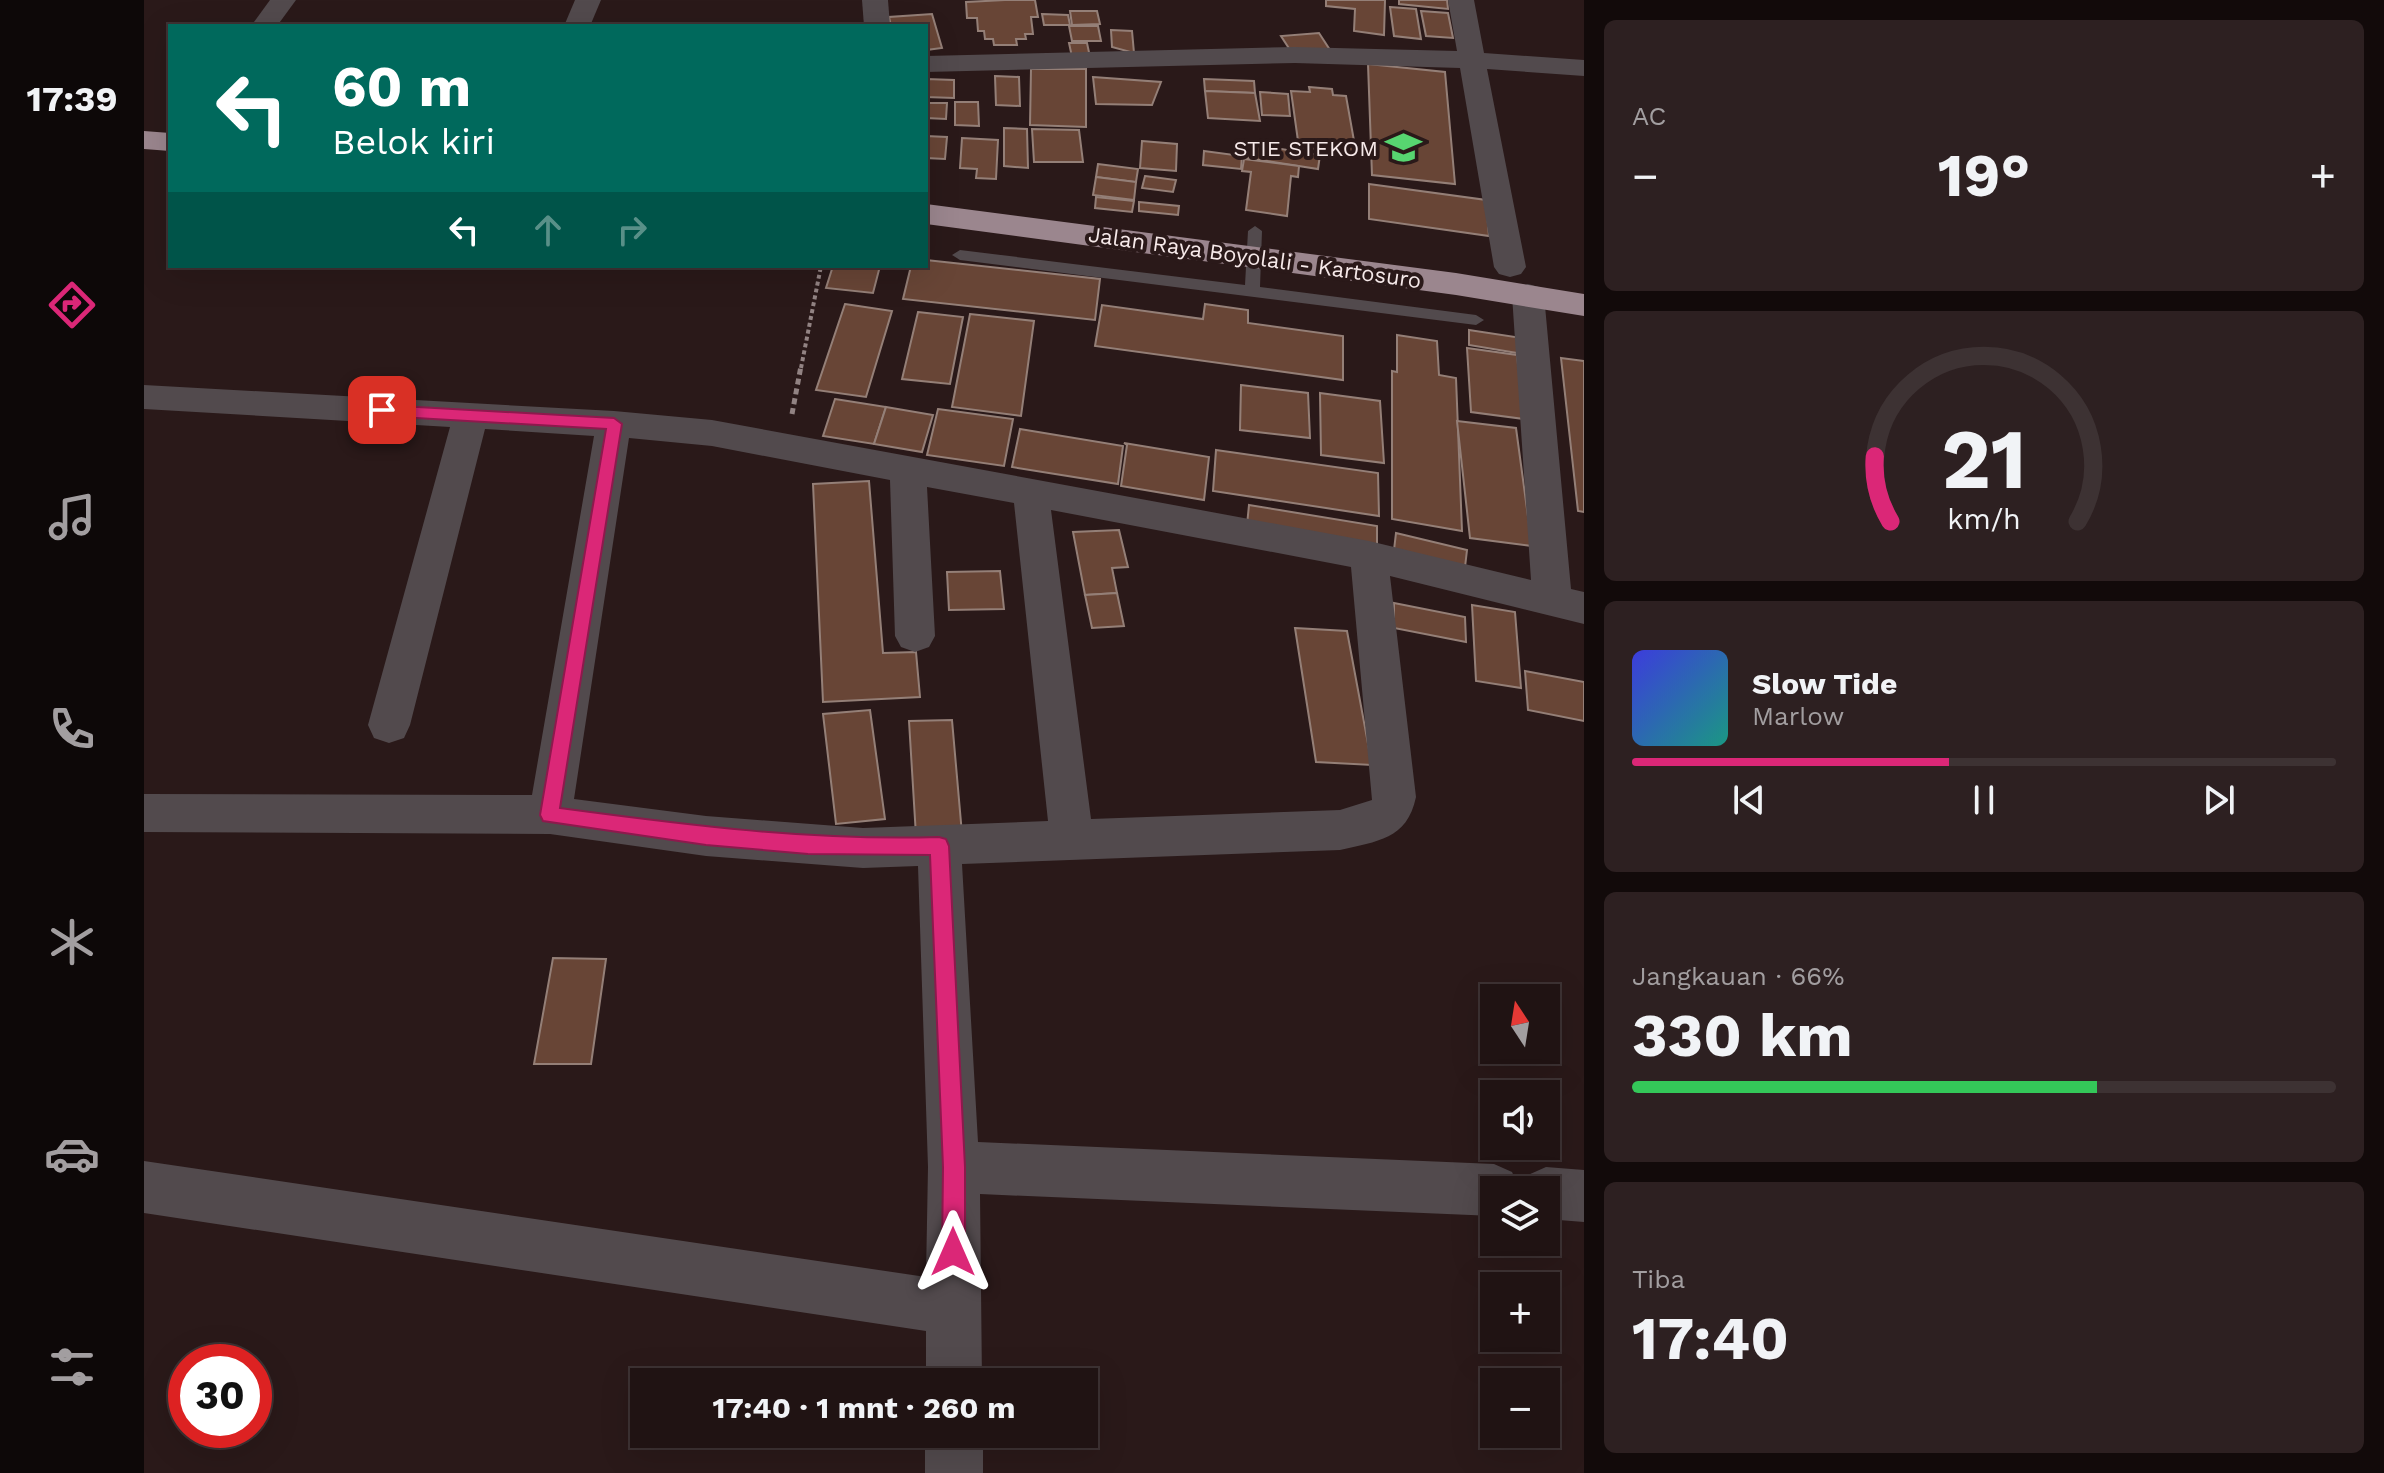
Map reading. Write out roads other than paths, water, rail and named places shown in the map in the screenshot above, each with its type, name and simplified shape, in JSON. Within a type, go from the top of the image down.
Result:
[{"type":"highway","points":[[144,114],[168,116]]},
{"type":"highway","points":[[144,140],[168,142]]},
{"type":"highway","name":"Jalan Raya Boyolali - Kartosuro","points":[[928,191],[1255,244],[1519,281],[1584,280]]},
{"type":"highway","name":"Jalan Raya Boyolali - Kartosuro","points":[[928,214],[1255,244]]},
{"type":"highway","name":"Jalan Raya Boyolali - Kartosuro","points":[[1519,281],[1584,305]]},
{"type":"street","points":[[265,24],[283,0]]},
{"type":"street","points":[[578,24],[588,0]]},
{"type":"street","points":[[875,0],[877,24]]},
{"type":"street","points":[[144,397],[614,424],[712,433],[1369,556],[1568,604],[1519,281],[1461,0]]},
{"type":"street","points":[[928,64],[1295,55],[1471,60],[1584,68]]},
{"type":"street","points":[[389,725],[471,415]]},
{"type":"street","points":[[550,815],[614,424]]},
{"type":"street","points":[[908,470],[915,636]]},
{"type":"street","points":[[1031,494],[1072,840]]},
{"type":"street","points":[[144,813],[550,815],[706,836],[863,848],[1340,830],[1366,825],[1388,814],[1394,797],[1369,556]]},
{"type":"street","points":[[939,846],[954,1167],[954,1368]]},
{"type":"street","points":[[954,1167],[1480,1189]]},
{"type":"street","points":[[144,1187],[953,1308]]},
{"type":"street","points":[[1560,1194],[1584,1196]]},
{"type":"street","points":[[954,1448],[954,1473]]},
{"type":"lane","points":[[1252,291],[1255,244]]},
{"type":"lane","points":[[960,255],[1476,320]]},
{"type":"place","name":"STIE STEKOM","points":[[1404,148]]}]
